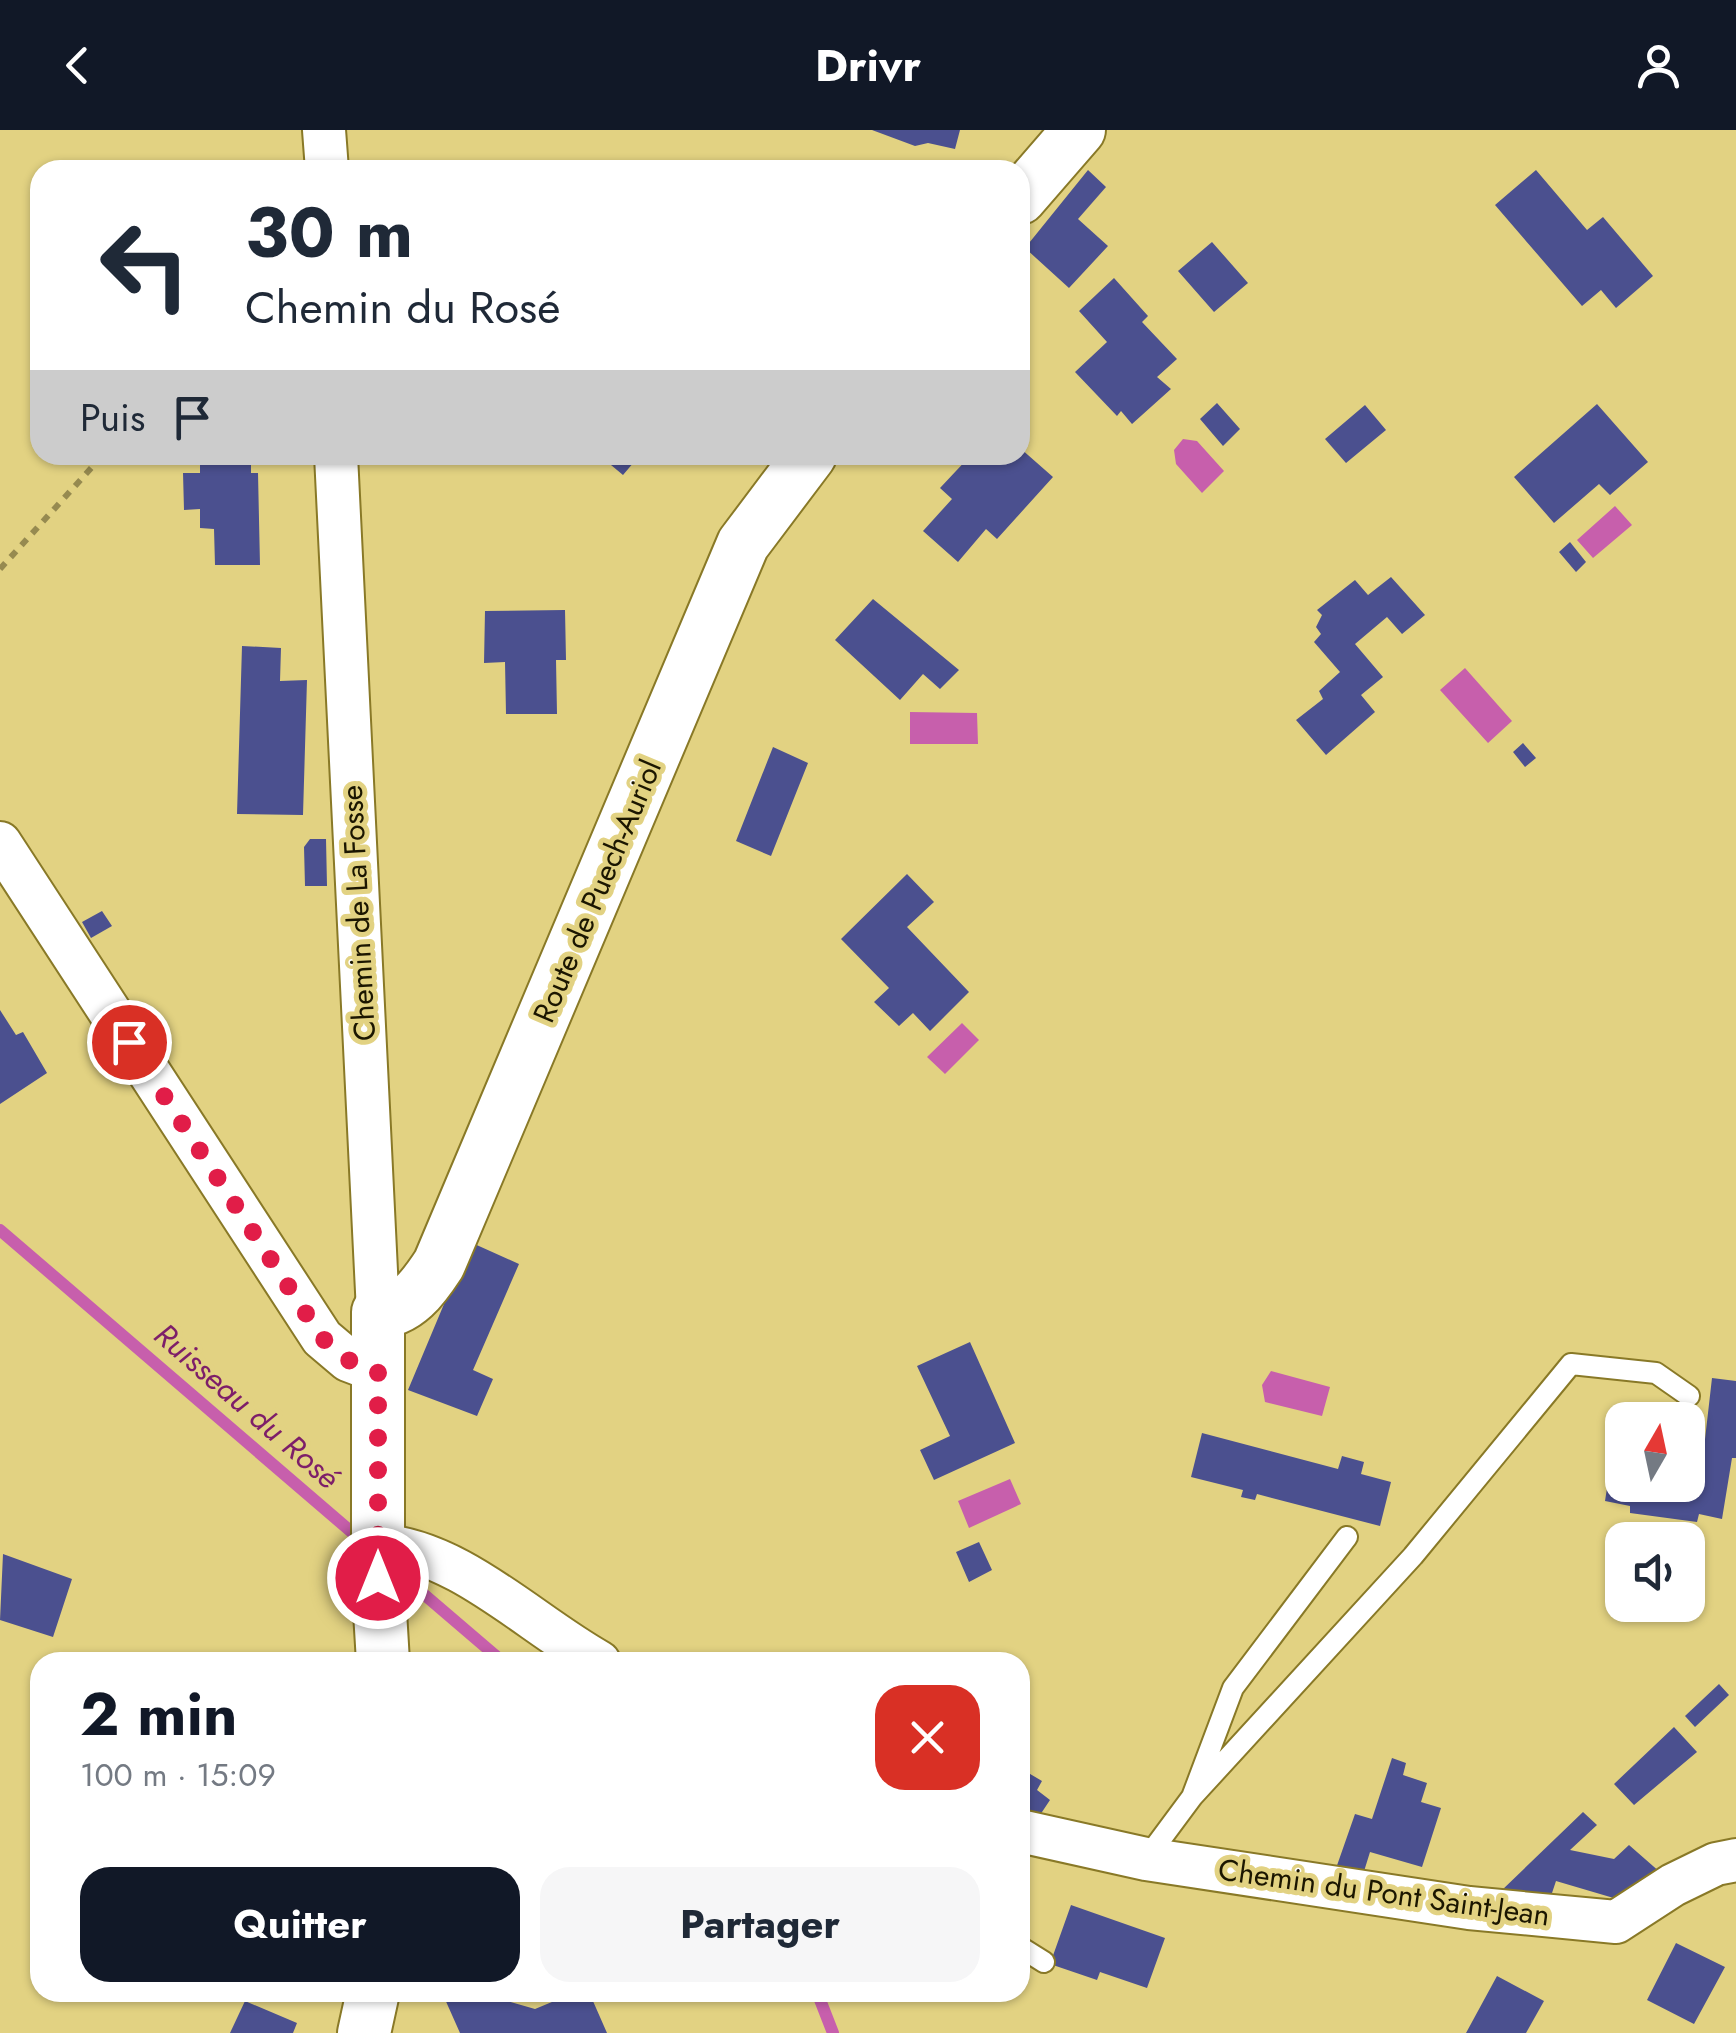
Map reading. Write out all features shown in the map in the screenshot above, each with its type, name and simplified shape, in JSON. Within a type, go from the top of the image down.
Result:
[{"type":"street","points":[[324,130],[326,160]]},
{"type":"street","points":[[1030,186],[1079,130]]},
{"type":"street","name":"Chemin de La Fosse","points":[[336,465],[378,1312],[378,1561],[383,1652]]},
{"type":"street","name":"Route de Puech-Auriol","points":[[378,1312],[392,1312],[411,1299],[438,1264],[743,544],[802,465]]},
{"type":"street","points":[[0,843],[322,1338],[348,1360],[378,1371]]},
{"type":"street","points":[[378,1561],[403,1547],[470,1578],[583,1652]]},
{"type":"street","name":"Chemin du Pont Saint-Jean","points":[[1030,1833],[1146,1859],[1469,1908],[1616,1922],[1673,1885],[1716,1864],[1736,1860]]},
{"type":"street","points":[[364,2033],[371,2002]]},
{"type":"lane","points":[[1146,1859],[1192,1797],[1413,1556],[1570,1364],[1656,1374],[1689,1396]]},
{"type":"lane","points":[[1192,1797],[1232,1688],[1347,1537]]},
{"type":"lane","points":[[1030,1953],[1044,1962]]},
{"type":"path","points":[[0,568],[94,465]]},
{"type":"shaded area","points":[[1183,439],[1197,441],[1224,471],[1202,493],[1176,464],[1174,450]]},
{"type":"shaded area","points":[[1615,506],[1632,525],[1593,558],[1577,540]]},
{"type":"shaded area","points":[[1465,668],[1512,721],[1488,743],[1440,690]]},
{"type":"shaded area","points":[[910,712],[977,713],[978,744],[910,744]]},
{"type":"shaded area","points":[[962,1023],[979,1040],[945,1074],[927,1057]]},
{"type":"shaded area","points":[[1271,1371],[1330,1387],[1322,1416],[1265,1402],[1262,1385]]},
{"type":"shaded area","points":[[1010,1479],[1021,1504],[969,1528],[958,1501]]},
{"type":"building","points":[[872,130],[960,130],[955,149],[928,143],[915,146]]},
{"type":"building","points":[[1088,170],[1106,187],[1078,219],[1108,246],[1069,288],[1030,253],[1030,242]]},
{"type":"building","points":[[1536,170],[1587,230],[1603,217],[1653,276],[1616,308],[1601,290],[1582,306],[1495,205]]},
{"type":"building","points":[[1212,242],[1248,283],[1214,312],[1178,271]]},
{"type":"building","points":[[1114,278],[1148,316],[1142,322],[1177,359],[1157,377],[1171,389],[1132,424],[1121,411],[1117,416],[1075,372],[1107,342],[1079,311]]},
{"type":"building","points":[[1217,403],[1240,429],[1223,446],[1200,419]]},
{"type":"building","points":[[1597,404],[1648,462],[1610,495],[1599,484],[1554,523],[1514,477]]},
{"type":"building","points":[[1365,405],[1386,430],[1346,463],[1325,439]]},
{"type":"building","points":[[1030,457],[1053,477],[997,539],[986,529],[958,562],[923,531],[952,499],[940,488],[962,465],[1030,465]]},
{"type":"building","points":[[200,465],[251,465],[251,473],[258,473],[260,565],[215,565],[214,529],[200,528],[200,509],[184,510],[183,473],[200,473]]},
{"type":"building","points":[[611,465],[632,465],[623,475]]},
{"type":"building","points":[[1570,542],[1586,562],[1576,572],[1559,552]]},
{"type":"building","points":[[1391,577],[1425,615],[1402,634],[1387,617],[1355,644],[1383,677],[1361,695],[1375,712],[1326,755],[1296,720],[1323,699],[1319,691],[1340,672],[1314,642],[1321,634],[1316,627],[1322,615],[1317,610],[1355,580],[1368,595]]},
{"type":"building","points":[[873,599],[959,670],[940,689],[923,674],[900,700],[835,640]]},
{"type":"building","points":[[565,610],[566,660],[556,660],[557,714],[506,714],[505,662],[484,663],[485,611]]},
{"type":"building","points":[[242,646],[281,648],[280,681],[307,680],[303,815],[237,814]]},
{"type":"building","points":[[1523,743],[1536,758],[1525,767],[1513,752]]},
{"type":"building","points":[[773,747],[808,763],[771,856],[736,841]]},
{"type":"building","points":[[310,839],[326,839],[327,886],[305,886],[304,847]]},
{"type":"building","points":[[907,874],[934,902],[907,927],[969,992],[930,1031],[913,1013],[899,1026],[874,1002],[889,988],[841,939]]},
{"type":"building","points":[[102,911],[112,926],[91,938],[82,922]]},
{"type":"building","points":[[0,1010],[16,1035],[23,1032],[47,1073],[0,1104]]},
{"type":"building","points":[[470,1242],[519,1264],[473,1370],[493,1379],[477,1416],[408,1390]]},
{"type":"building","points":[[970,1342],[1015,1443],[934,1480],[920,1450],[950,1436],[917,1366]]},
{"type":"building","points":[[1712,1378],[1736,1381],[1736,1458],[1732,1458],[1722,1519],[1699,1514],[1697,1522],[1630,1513],[1630,1506],[1610,1502],[1705,1502],[1705,1439]]},
{"type":"building","points":[[1202,1433],[1338,1469],[1342,1456],[1364,1462],[1361,1474],[1391,1482],[1380,1526],[1257,1494],[1255,1500],[1241,1497],[1243,1490],[1191,1477]]},
{"type":"building","points":[[979,1542],[992,1570],[969,1582],[956,1552]]},
{"type":"building","points":[[3,1554],[72,1579],[53,1637],[0,1620]]},
{"type":"building","points":[[1719,1684],[1729,1695],[1695,1727],[1685,1716]]},
{"type":"building","points":[[1674,1727],[1697,1752],[1634,1805],[1614,1784]]},
{"type":"building","points":[[1392,1758],[1406,1763],[1403,1775],[1427,1783],[1421,1802],[1441,1808],[1422,1867],[1370,1852],[1361,1881],[1334,1874],[1355,1814],[1372,1819]]},
{"type":"building","points":[[1030,1774],[1042,1781],[1037,1790],[1050,1800],[1038,1818],[1030,1813]]},
{"type":"building","points":[[1583,1812],[1597,1825],[1570,1850],[1614,1859],[1629,1845],[1661,1873],[1617,1899],[1556,1881],[1548,1905],[1501,1891]]},
{"type":"building","points":[[1071,1905],[1165,1938],[1147,1988],[1100,1972],[1097,1980],[1050,1964]]},
{"type":"building","points":[[1676,1943],[1725,1967],[1694,2024],[1647,2000]]},
{"type":"building","points":[[1497,1976],[1544,2001],[1526,2033],[1466,2033]]},
{"type":"building","points":[[245,2002],[297,2023],[293,2033],[230,2033]]},
{"type":"building","points":[[446,2002],[511,2002],[535,2009],[552,2002],[593,2002],[607,2033],[460,2033]]},
{"type":"waterway","name":"Ruisseau du Rosé","points":[[0,1230],[362,1541]]},
{"type":"waterway","name":"Ruisseau du Rosé","points":[[392,1567],[491,1652]]},
{"type":"waterway","name":"Ruisseau du Rosé","points":[[821,2002],[833,2033]]},
{"type":"route","points":[[129,1042],[322,1338],[348,1360],[378,1371],[378,1578]]}]
